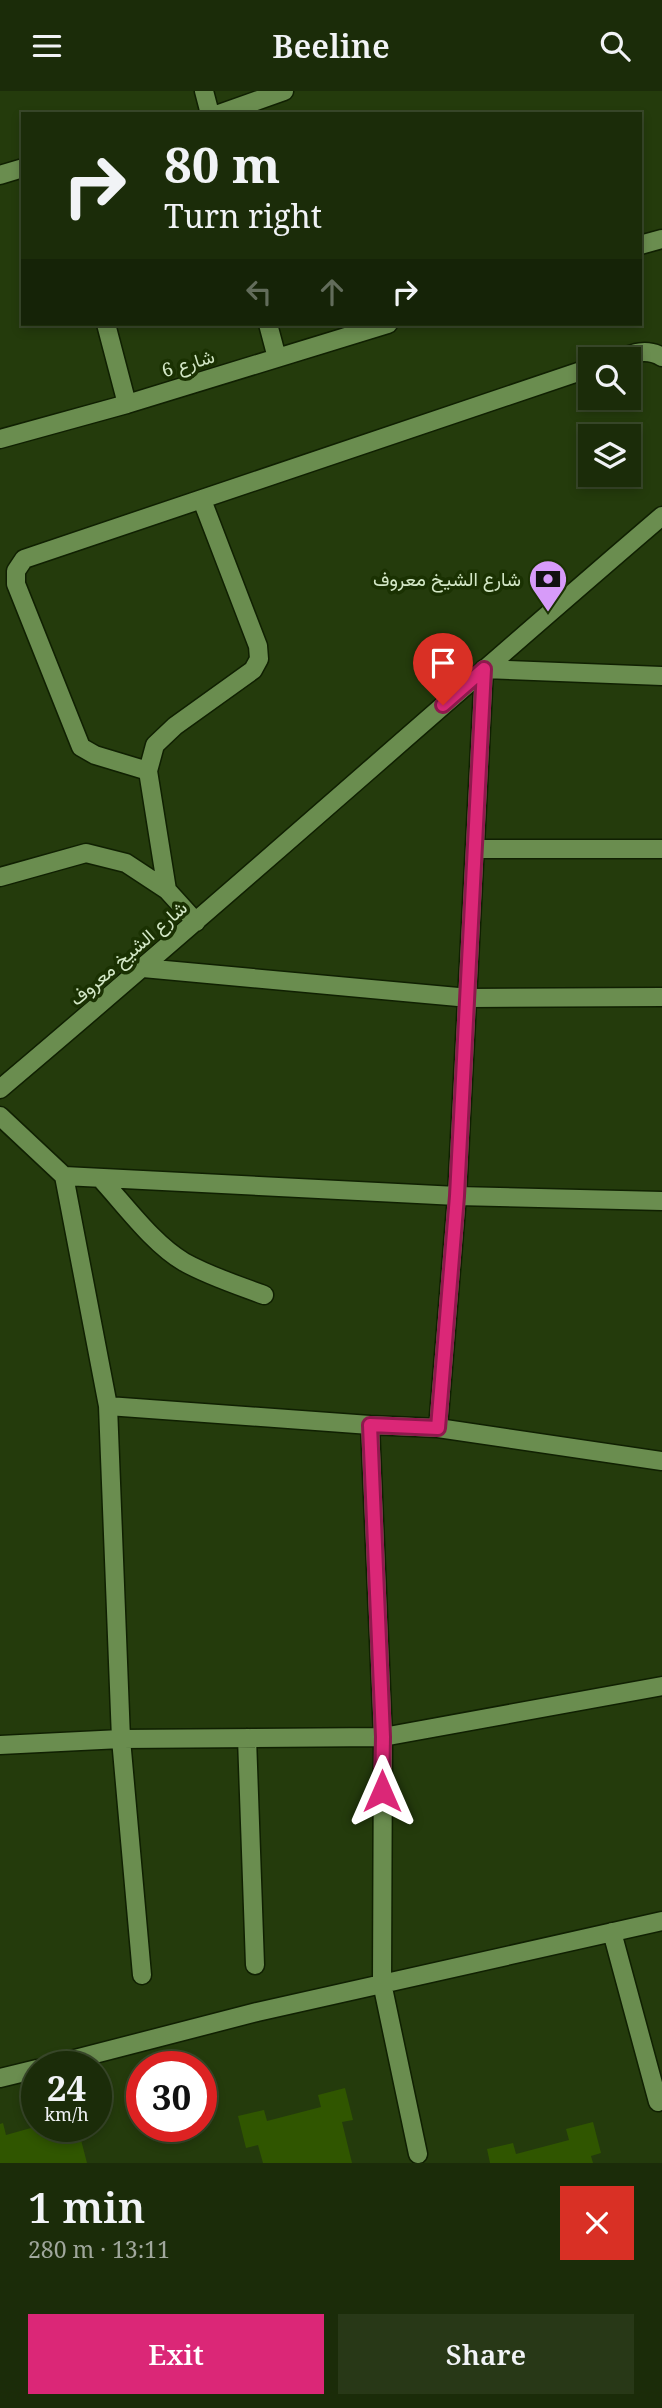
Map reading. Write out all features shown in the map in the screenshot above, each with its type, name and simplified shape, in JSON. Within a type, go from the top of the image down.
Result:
[{"type":"street","points":[[204,91],[209,112]]},
{"type":"street","points":[[225,112],[284,91]]},
{"type":"street","points":[[0,175],[21,169]]},
{"type":"street","points":[[642,244],[662,239]]},
{"type":"street","points":[[108,326],[127,404]]},
{"type":"street","points":[[269,326],[277,358]]},
{"type":"street","name":"شارع 6","points":[[0,439],[127,404],[381,326]]},
{"type":"street","points":[[641,352],[652,351],[662,357]]},
{"type":"street","points":[[148,771],[95,755],[81,747],[16,585],[16,572],[24,559],[578,372]]},
{"type":"street","points":[[167,890],[148,771],[155,745],[175,726],[253,670],[259,659],[258,646],[202,500]]},
{"type":"street","name":"شارع الشيخ معروف","points":[[0,1089],[144,968],[662,516]]},
{"type":"street","points":[[438,1428],[457,1196],[469,998],[484,669],[662,676]]},
{"type":"street","points":[[476,849],[662,849]]},
{"type":"street","points":[[0,877],[86,853],[125,863],[167,890],[196,922]]},
{"type":"street","points":[[144,968],[469,998],[662,997]]},
{"type":"street","points":[[0,1117],[64,1176],[108,1406],[121,1739],[142,1975]]},
{"type":"street","points":[[64,1176],[457,1196],[662,1201]]},
{"type":"street","points":[[100,1178],[164,1247],[183,1261],[206,1273],[264,1295]]},
{"type":"street","points":[[108,1406],[438,1428],[662,1461]]},
{"type":"street","points":[[370,1425],[383,1737],[382,1983],[418,2154]]},
{"type":"street","points":[[0,1745],[121,1739],[383,1737],[662,1686]]},
{"type":"street","points":[[247,1738],[255,1965]]},
{"type":"street","points":[[108,2051],[382,1983],[662,1920]]},
{"type":"street","points":[[612,1932],[658,2102]]},
{"type":"street","points":[[0,2078],[21,2073]]},
{"type":"building","points":[[345,2088],[353,2120],[342,2122],[352,2163],[263,2163],[258,2145],[246,2148],[238,2116],[264,2110],[267,2121],[321,2107],[318,2095]]},
{"type":"building","points":[[593,2122],[601,2153],[591,2156],[593,2163],[490,2163],[487,2149],[513,2143],[516,2154],[569,2140],[566,2129]]},
{"type":"building","points":[[3,2123],[6,2135],[21,2131],[21,2142],[82,2142],[87,2163],[0,2163],[0,2124]]},
{"type":"place","name":"شارع الشيخ معروف","points":[[548,613]]},
{"type":"route","points":[[382,1791],[383,1737],[370,1425],[438,1428],[457,1196],[484,669],[443,705]]}]
